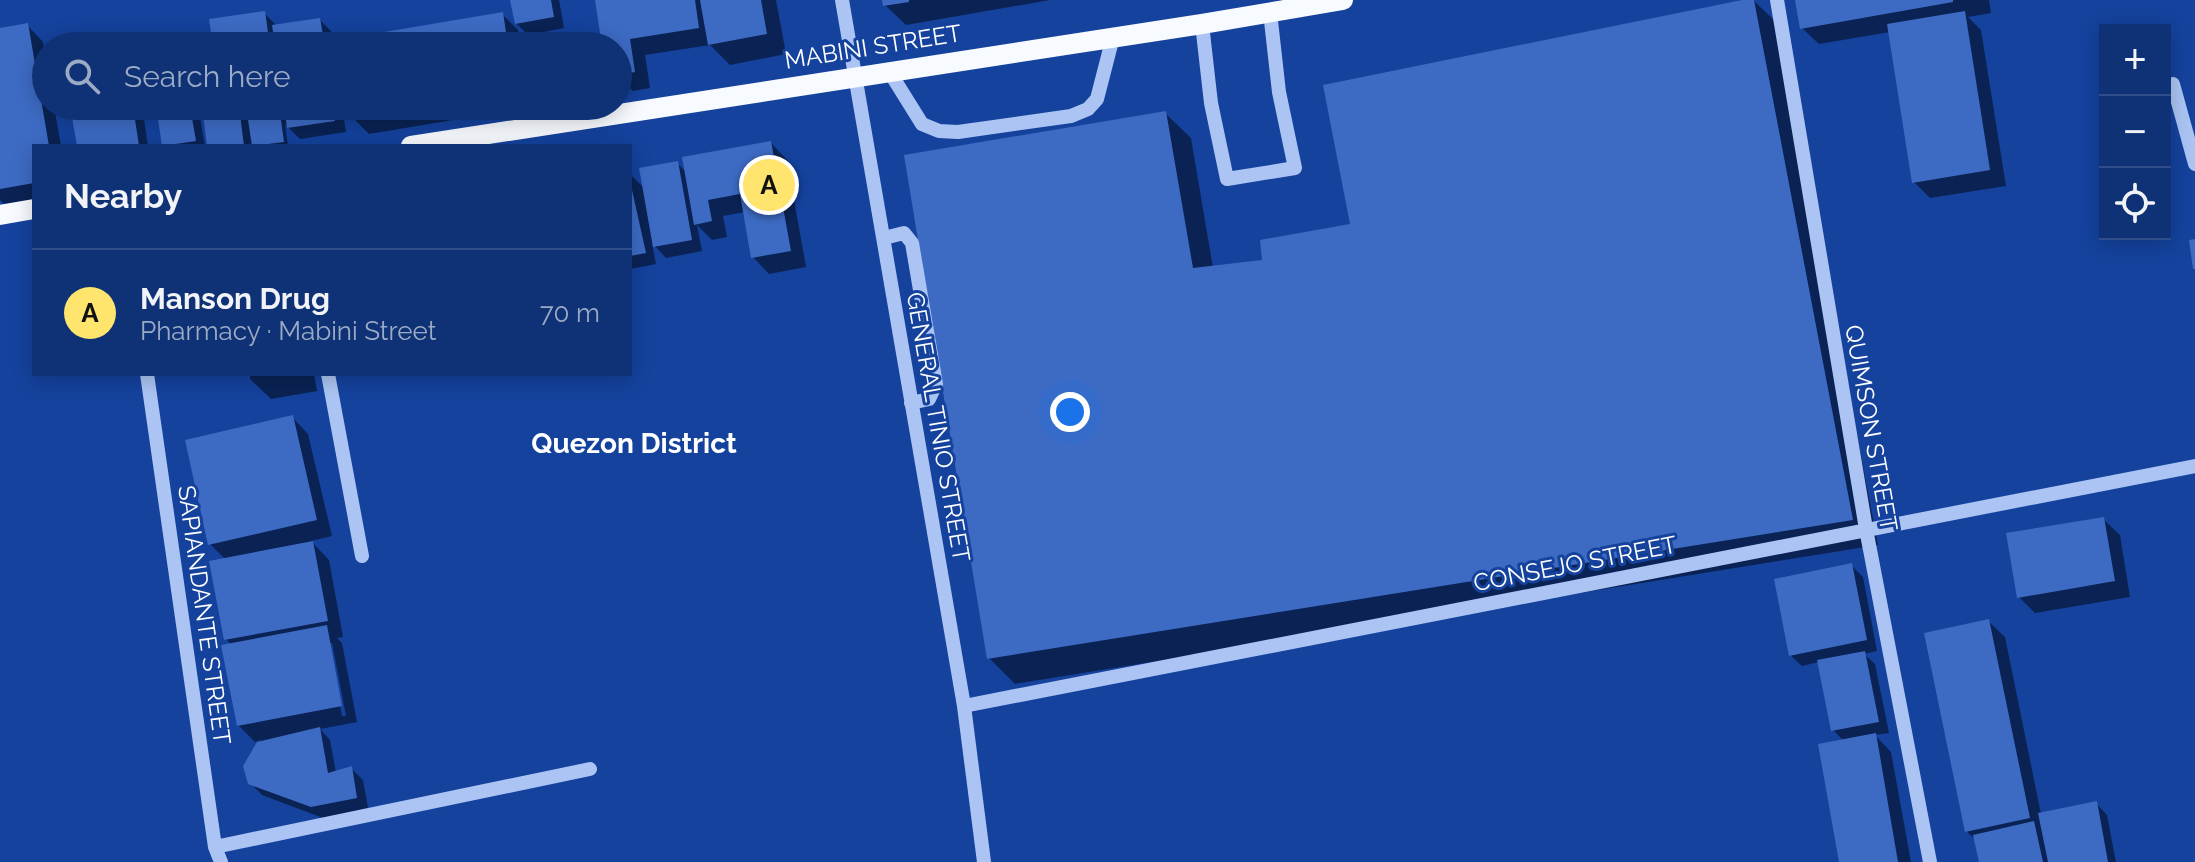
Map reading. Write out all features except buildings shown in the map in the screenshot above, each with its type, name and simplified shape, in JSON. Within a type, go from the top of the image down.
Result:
[{"type":"main road","name":"MABINI STREET","points":[[632,111],[1343,0]]},
{"type":"main road","name":"MABINI STREET","points":[[424,144],[576,120]]},
{"type":"main road","points":[[0,215],[32,209]]},
{"type":"street","name":"GENERAL TINIO STREET","points":[[842,0],[964,706],[984,862]]},
{"type":"street","name":"QUIMSON STREET","points":[[1777,0],[1866,529],[1930,862]]},
{"type":"street","points":[[1202,24],[1211,103],[1227,179],[1295,168],[1279,92],[1270,12]]},
{"type":"street","points":[[889,71],[922,124],[939,131],[958,132],[1071,116],[1088,109],[1097,99],[1113,37]]},
{"type":"street","points":[[2173,84],[2195,164]]},
{"type":"street","points":[[884,238],[904,233],[912,243],[934,369],[936,384],[929,399],[911,403]]},
{"type":"street","name":"SAPIANDANTE STREET","points":[[147,376],[215,847],[221,862]]},
{"type":"street","points":[[328,376],[362,556]]},
{"type":"street","name":"CONSEJO STREET","points":[[964,706],[2195,466]]},
{"type":"street","points":[[215,847],[590,769]]},
{"type":"place","name":"Manson Drug","points":[[769,185]]},
{"type":"district","name":"Quezon District","points":[[634,443]]}]
